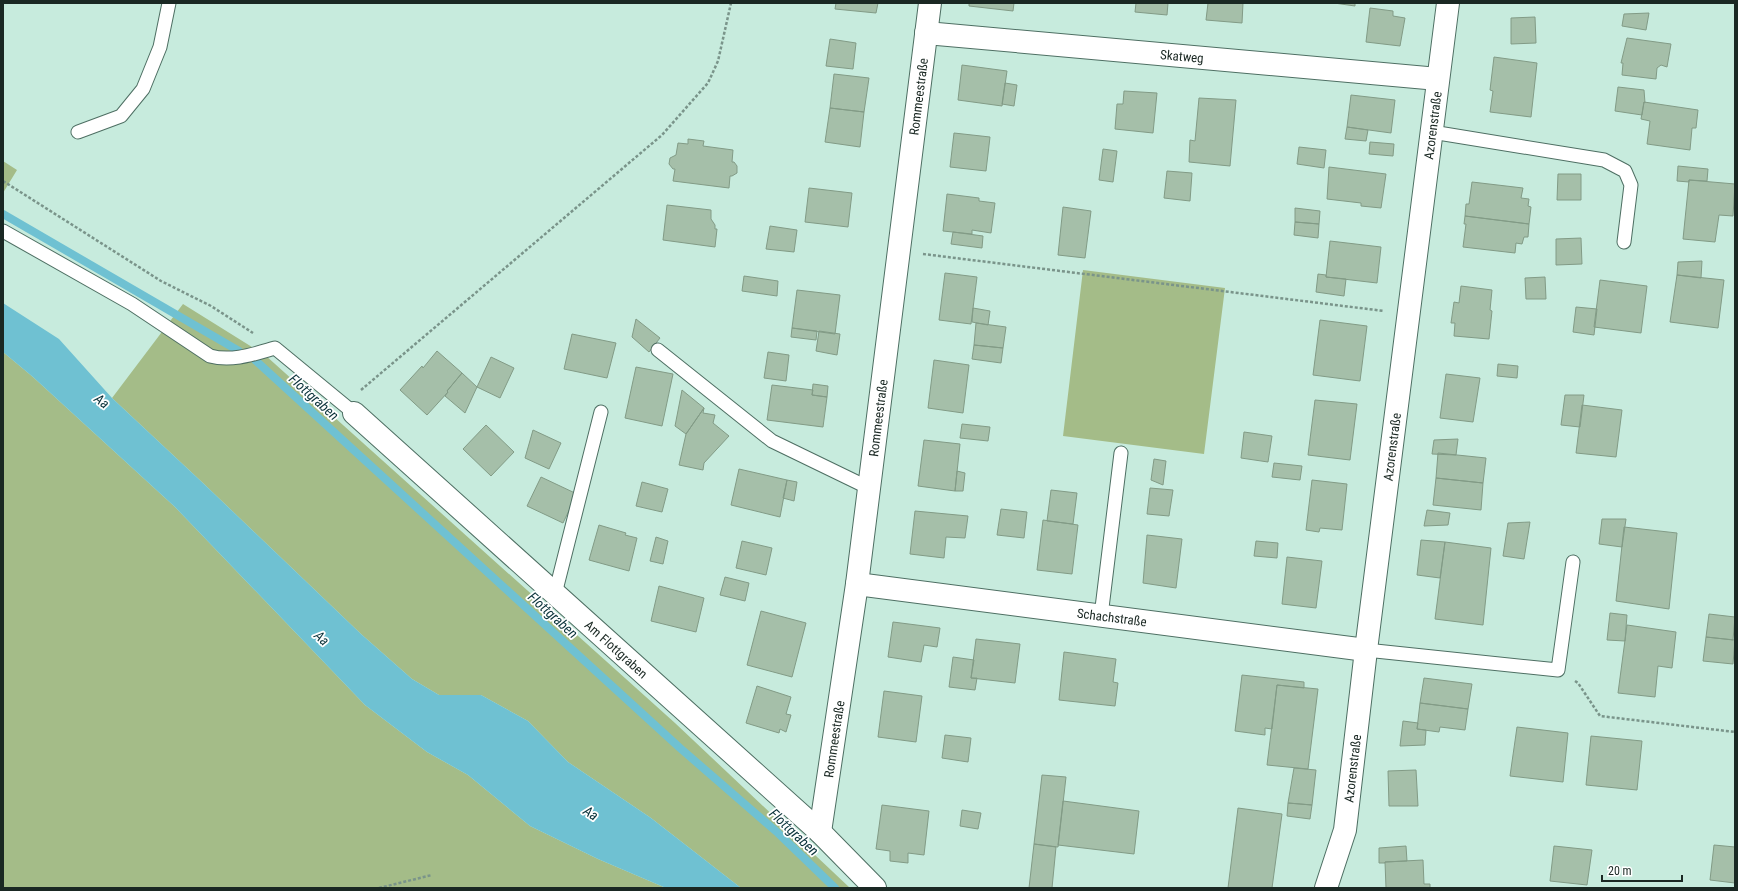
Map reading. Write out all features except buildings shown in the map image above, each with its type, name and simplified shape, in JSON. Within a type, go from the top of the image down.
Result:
[{"type":"street","name":"Rommeestraße","points":[[820,832],[870,488],[930,3]]},
{"type":"street","name":"Azorenstraße","points":[[1326,888],[1346,830],[1366,650],[1448,3]]},
{"type":"street","name":"Skatweg","points":[[926,33],[1438,79]]},
{"type":"street","name":"Am Flottgraben","points":[[349,409],[820,832],[875,888]]},
{"type":"street","name":"Schachstraße","points":[[857,584],[1366,650]]},
{"type":"lane","points":[[78,132],[121,116],[143,89],[160,47],[169,3]]},
{"type":"lane","points":[[1432,132],[1604,160],[1624,171],[1631,185],[1624,242]]},
{"type":"lane","points":[[3,231],[132,304],[210,356],[222,359],[241,357],[276,348],[349,409]]},
{"type":"lane","points":[[658,350],[772,441],[870,488]]},
{"type":"lane","points":[[555,594],[601,412]]},
{"type":"lane","points":[[1101,616],[1121,453]]},
{"type":"lane","points":[[1366,650],[1558,670],[1573,562]]},
{"type":"path","points":[[349,409],[662,135],[708,83],[718,61],[731,3]]},
{"type":"path","points":[[3,181],[161,281],[212,306],[276,348]]},
{"type":"path","points":[[899,251],[1409,314]]},
{"type":"path","points":[[1558,670],[1578,683],[1600,716],[1735,732]]},
{"type":"path","points":[[379,888],[432,875]]},
{"type":"green space","points":[[3,161],[17,170],[3,193]]},
{"type":"green space","points":[[1083,270],[1225,288],[1204,454],[1063,436]]},
{"type":"green space","points":[[183,304],[265,355],[675,723],[850,888],[741,888],[651,818],[568,762],[528,721],[481,695],[439,695],[412,679],[361,634],[112,398]]},
{"type":"green space","points":[[3,352],[33,377],[175,507],[365,705],[427,752],[468,775],[530,826],[598,859],[666,888],[3,888]]},
{"type":"water","name":"Aa","points":[[3,303],[59,339],[112,398],[361,634],[412,679],[439,695],[481,695],[528,721],[568,762],[651,818],[741,888],[666,888],[598,859],[530,826],[468,775],[427,752],[365,705],[175,507],[33,377],[3,352]]},
{"type":"waterway","name":"Flottgraben","points":[[3,214],[239,351]]},
{"type":"waterway","name":"Flottgraben","points":[[255,360],[680,748],[778,833],[835,888]]}]
